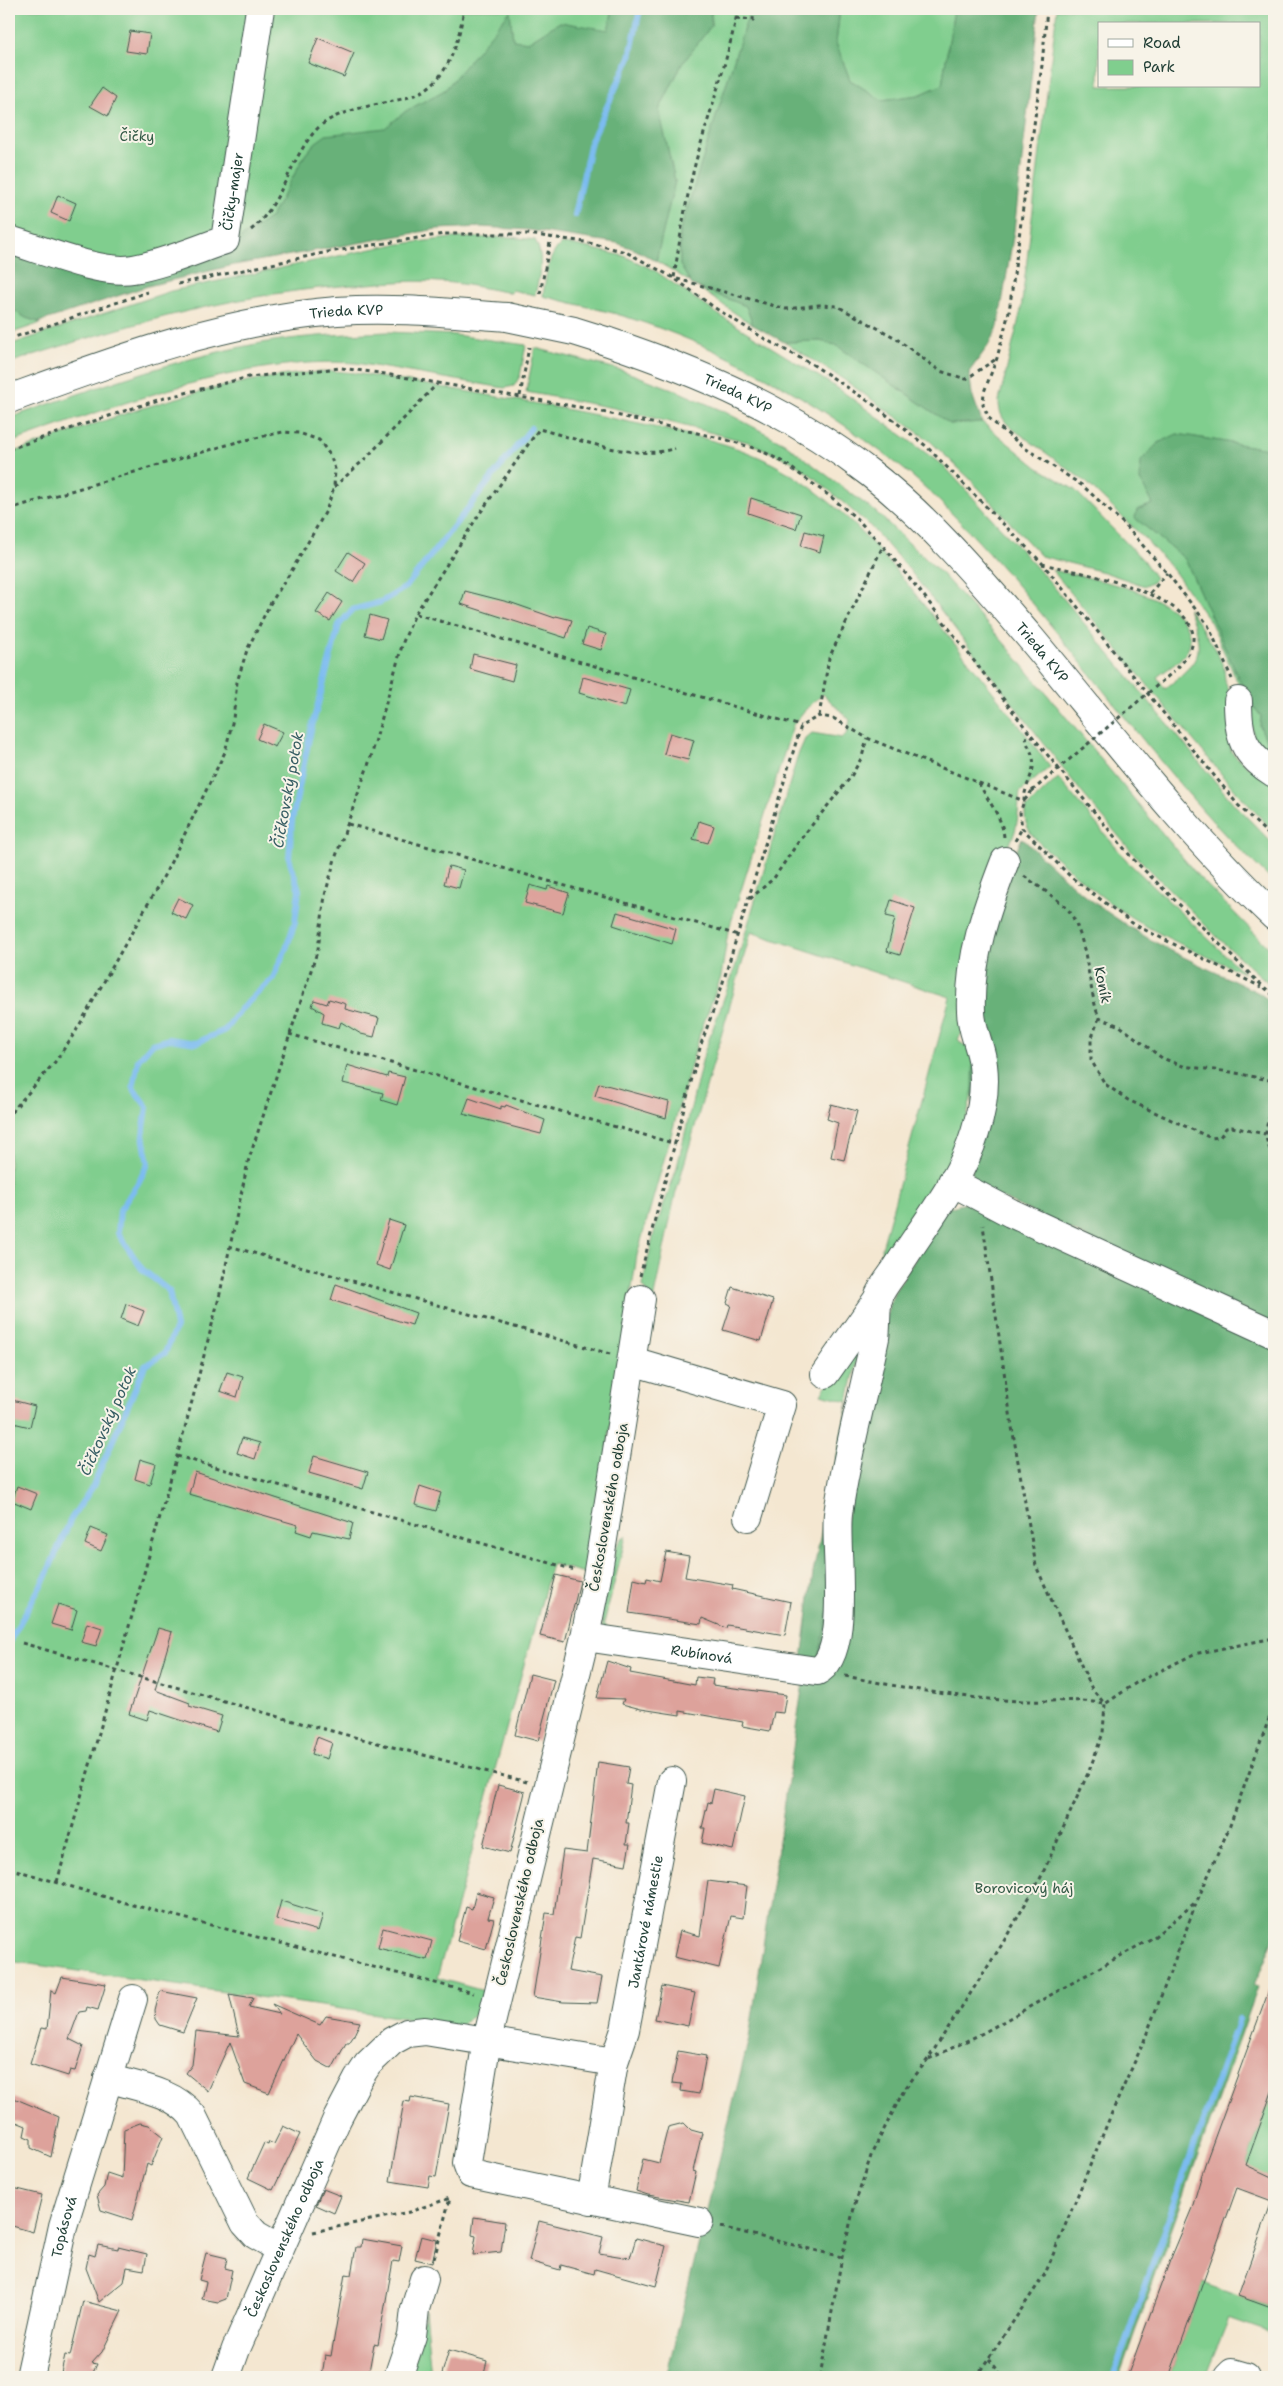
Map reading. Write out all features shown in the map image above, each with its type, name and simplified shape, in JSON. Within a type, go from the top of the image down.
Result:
[{"type":"street","name":"Čičky-majer","points":[[9,240],[89,264],[112,269],[131,270],[225,240],[260,9]]},
{"type":"street","name":"Trieda KVP","points":[[9,399],[165,344],[220,329],[278,318],[337,311],[403,309],[507,317],[574,331],[710,378],[762,404],[837,449],[872,475],[936,530],[983,582],[1238,882],[1274,916]]},
{"type":"street","points":[[1238,701],[1238,726],[1243,742],[1251,755],[1274,773]]},
{"type":"street","points":[[825,1374],[879,1297],[952,1182],[975,1133],[984,1096],[983,1064],[974,1034],[970,1010],[974,961],[982,922],[1005,861]]},
{"type":"street","points":[[952,1182],[1011,1213],[1274,1334]]},
{"type":"street","points":[[818,1671],[824,1668],[828,1662],[838,1627],[840,1605],[838,1514],[876,1330],[879,1297]]},
{"type":"street","name":"Československého odboja","points":[[226,2377],[282,2241],[337,2119],[368,2064],[378,2053],[407,2033],[425,2032],[487,2040],[597,1576],[641,1298]]},
{"type":"street","points":[[632,1361],[782,1405],[748,1518]]},
{"type":"street","name":"Rubínová","points":[[584,1637],[818,1671]]},
{"type":"street","name":"Jantárové námestie","points":[[591,2200],[614,2062],[625,2030],[672,1781]]},
{"type":"street","name":"Topásová","points":[[30,2377],[63,2226],[133,1999]]},
{"type":"street","points":[[614,2062],[487,2040],[467,2163],[471,2174],[699,2222]]},
{"type":"street","points":[[108,2078],[174,2099],[184,2106],[192,2115],[245,2223],[256,2235],[282,2241]]},
{"type":"street","points":[[398,2377],[412,2336],[415,2309],[424,2279]]},
{"type":"street","points":[[1228,2377],[1232,2373],[1246,2377]]},
{"type":"path","points":[[225,240],[252,230],[266,217],[298,156],[318,128],[332,117],[409,97],[433,85],[449,62],[464,9]]},
{"type":"path","points":[[738,9],[722,77],[697,158],[680,230],[674,278],[786,309],[819,305],[837,306],[894,337],[940,371],[966,379],[997,358]]},
{"type":"path","points":[[736,18],[753,20],[754,9]]},
{"type":"path","points":[[1047,9],[1042,65],[1009,312],[997,358],[984,392],[983,405],[990,418],[1025,448],[1082,486],[1125,526],[1167,573],[1208,626],[1229,669],[1238,701]]},
{"type":"path","points":[[540,294],[551,237]]},
{"type":"path","points":[[520,396],[529,347]]},
{"type":"path","points":[[9,449],[161,399],[250,377],[341,368],[584,408],[724,439],[760,450],[783,462],[815,484],[856,518],[924,596],[1028,731],[1132,858],[1274,996]]},
{"type":"path","points":[[334,487],[367,458],[438,383]]},
{"type":"path","points":[[57,1882],[177,1456],[219,1298],[248,1162],[318,949],[325,895],[372,757],[403,642],[415,614],[478,516],[539,429],[639,453],[662,452],[675,448]]},
{"type":"path","points":[[9,509],[237,442],[283,432],[300,433],[319,440],[330,455],[335,469],[334,487],[315,533],[270,604],[247,650],[238,682],[233,719],[225,752],[166,872],[55,1062],[9,1115]]},
{"type":"path","points":[[819,716],[829,658],[882,546]]},
{"type":"path","points":[[1024,801],[1032,791],[1173,672],[1191,654],[1193,634],[1177,610],[1150,593],[1130,586],[1042,564],[1238,805],[1274,840]]},
{"type":"path","points":[[1150,593],[1167,573]]},
{"type":"path","points":[[415,614],[802,726]]},
{"type":"path","points":[[641,1298],[639,1280],[644,1253],[676,1144],[701,1044],[738,935],[802,726],[819,716],[832,718],[867,738],[1024,801]]},
{"type":"path","points":[[1028,731],[1025,741],[1033,758],[1031,776],[1025,787],[1024,801],[1020,814],[1022,828],[1072,878],[1135,925],[1266,990]]},
{"type":"path","points":[[749,900],[774,878],[799,841],[850,778],[862,757],[867,738]]},
{"type":"path","points":[[979,782],[986,799],[998,813],[1004,832],[1005,861]]},
{"type":"path","points":[[348,824],[738,935]]},
{"type":"path","name":"Koník","points":[[1005,861],[1069,911],[1085,952],[1091,996],[1099,1018],[1120,1026],[1162,1058],[1183,1066],[1231,1072],[1274,1081]]},
{"type":"path","points":[[1099,1018],[1091,1040],[1091,1060],[1105,1084],[1128,1100],[1211,1138],[1220,1137],[1226,1128],[1232,1127],[1265,1134]]},
{"type":"path","points":[[289,1034],[676,1144]]},
{"type":"path","points":[[1274,1108],[1268,1119],[1265,1134],[1274,1155]]},
{"type":"path","points":[[820,2377],[842,2257],[855,2204],[872,2153],[904,2090],[928,2059],[1001,1946],[1041,1877],[1104,1733],[1105,1704],[1092,1689],[1036,1566],[1012,1427],[978,1195]]},
{"type":"path","points":[[229,1246],[632,1361]]},
{"type":"path","points":[[177,1456],[597,1576]]},
{"type":"path","points":[[818,1671],[913,1690],[1027,1702],[1088,1700],[1105,1704],[1136,1683],[1194,1654],[1274,1638]]},
{"type":"path","points":[[22,1643],[297,1722],[547,1787]]},
{"type":"path","points":[[976,2377],[1044,2274],[1144,2041],[1197,1901],[1229,1828],[1274,1705]]},
{"type":"path","points":[[9,1868],[129,1904],[423,1982],[496,1998]]},
{"type":"path","points":[[928,2059],[983,2032],[1154,1937],[1197,1901]]},
{"type":"path","points":[[282,2241],[305,2234],[409,2212],[450,2198],[433,2263],[424,2279]]},
{"type":"path","points":[[699,2222],[842,2257]]},
{"type":"path","points":[[988,2359],[1003,2377]]},
{"type":"green space","name":"Čičky","points":[[9,9],[613,9],[608,31],[560,22],[528,42],[513,40],[510,12],[445,90],[406,111],[385,129],[327,135],[315,143],[305,155],[271,217],[239,239],[131,270],[9,240]]},
{"type":"green space","points":[[613,9],[711,9],[711,26],[682,64],[659,110],[675,181],[656,261],[636,250],[617,243],[529,230],[482,227],[437,229],[234,265],[148,286],[39,322],[26,318],[9,307],[9,253],[87,268],[239,239],[271,217],[305,155],[315,143],[326,135],[385,128],[406,111],[445,90],[510,11],[513,40],[528,42],[560,22],[608,30]]},
{"type":"green space","points":[[711,9],[750,9],[680,231],[680,265],[690,282],[656,261],[675,181],[659,110],[682,64],[711,26]]},
{"type":"green space","points":[[750,9],[840,9],[836,43],[850,80],[882,100],[919,95],[942,85],[954,9],[1039,9],[1014,231],[998,327],[988,346],[969,372],[972,394],[982,422],[950,424],[836,345],[820,341],[784,342],[753,325],[746,306],[692,285],[680,265],[680,231]]},
{"type":"green space","points":[[840,9],[954,9],[942,85],[919,95],[882,100],[850,80],[836,43]]},
{"type":"green space","points":[[1057,9],[1274,9],[1274,450],[1177,434],[1140,480],[1153,504],[1137,510],[1135,518],[1185,559],[1248,699],[1261,716],[1260,726],[1274,758],[1256,751],[1251,721],[1237,681],[1211,623],[1174,571],[1147,541],[1086,482],[1013,429],[1002,417],[999,401],[1021,310]]},
{"type":"green space","points":[[509,237],[535,240],[540,254],[540,267],[535,295],[512,290],[511,293],[431,281],[321,288],[230,302],[186,312],[98,335],[9,363],[9,345],[171,291],[391,245],[452,238]]},
{"type":"green space","points":[[561,244],[575,245],[624,256],[654,270],[716,313],[839,389],[945,467],[1049,581],[1234,804],[1274,845],[1274,883],[1223,832],[1180,784],[1005,571],[969,531],[922,484],[886,455],[830,416],[801,397],[741,364],[678,335],[646,323],[543,296],[550,261]]},
{"type":"green space","points":[[697,287],[746,306],[753,325],[729,309]]},
{"type":"green space","points":[[9,307],[26,318],[41,323],[9,334]]},
{"type":"green space","points":[[388,332],[455,335],[526,345],[520,376],[514,386],[504,388],[356,363],[313,363],[270,367],[225,375],[135,400],[9,443],[9,418],[100,386],[162,367],[193,358],[272,341]]},
{"type":"green space","points":[[820,341],[836,345],[950,424],[982,422],[1037,467],[1075,490],[1143,560],[1155,578],[1153,582],[1145,586],[1104,572],[1041,556],[969,478],[930,441],[843,379],[784,342]]},
{"type":"green space","points":[[535,348],[621,370],[675,390],[725,412],[784,443],[877,513],[941,573],[1006,645],[1198,876],[1274,953],[1274,988],[1218,938],[1132,852],[1083,794],[908,568],[870,526],[815,478],[791,461],[748,442],[614,408],[526,392]]},
{"type":"green space","points":[[333,371],[494,396],[670,431],[724,444],[775,465],[825,499],[869,540],[927,609],[1050,767],[1020,792],[1018,817],[1014,833],[1011,841],[1000,853],[965,1028],[958,1039],[962,1044],[973,1049],[975,1080],[959,1152],[873,1281],[950,997],[751,932],[675,1196],[653,1301],[642,1286],[655,1229],[676,1171],[704,1053],[736,965],[798,755],[805,739],[812,733],[842,738],[847,733],[850,720],[823,694],[804,711],[793,725],[728,932],[721,977],[700,1033],[637,1255],[588,1574],[552,1564],[437,1978],[484,1991],[477,2012],[460,2026],[9,1961],[9,454],[128,413],[209,390],[291,374]]},
{"type":"green space","points":[[1177,434],[1274,450],[1274,758],[1260,726],[1261,716],[1248,699],[1185,559],[1135,518],[1137,510],[1153,504],[1140,480],[1141,461],[1158,443]]},
{"type":"green space","points":[[1052,570],[1129,588],[1167,606],[1180,617],[1188,631],[1190,644],[1182,657],[1157,677],[1165,689],[1187,669],[1197,654],[1197,636],[1188,608],[1215,648],[1224,668],[1225,681],[1231,698],[1229,737],[1231,752],[1247,766],[1274,781],[1274,832],[1233,788]]},
{"type":"green space","points":[[1058,778],[1129,863],[1244,973],[1179,944],[1132,918],[1095,891],[1034,837],[1026,824],[1026,808]]},
{"type":"green space","points":[[1022,838],[1077,889],[1130,928],[1184,958],[1259,993],[1274,1004],[1274,1324],[995,1195],[972,1179],[974,1009],[1013,859]]},
{"type":"green space","name":"Borovicový háj","points":[[966,1203],[1274,1344],[1274,1938],[1254,1985],[1258,1987],[1119,2377],[666,2377],[749,2038],[804,1676],[815,1677],[889,1305],[895,1291],[947,1208]]},
{"type":"green space","points":[[865,1323],[848,1401],[821,1394]]},
{"type":"green space","points":[[848,1401],[825,1658],[802,1659],[813,1573]]},
{"type":"green space","points":[[626,1536],[604,1623],[610,1632],[603,1627],[600,1616],[616,1547],[622,1538]]},
{"type":"green space","points":[[1274,2086],[1274,2178],[1262,2173],[1242,2176]]},
{"type":"green space","points":[[1202,2283],[1274,2309],[1274,2334],[1229,2318],[1205,2377],[1169,2377]]},
{"type":"green space","points":[[425,2310],[431,2377],[411,2377]]},
{"type":"building","points":[[130,31],[150,34],[147,54],[126,51]]},
{"type":"building","points":[[318,38],[354,53],[344,77],[308,63]]},
{"type":"building","points":[[102,88],[116,98],[108,116],[90,106]]},
{"type":"building","points":[[58,195],[76,203],[69,221],[51,213]]},
{"type":"building","points":[[751,498],[801,514],[796,529],[748,513]]},
{"type":"building","points":[[805,531],[824,536],[820,552],[801,546]]},
{"type":"building","points":[[348,552],[365,563],[353,582],[336,571]]},
{"type":"building","points":[[465,591],[512,603],[555,618],[556,616],[572,620],[566,638],[461,604]]},
{"type":"building","points":[[329,593],[342,602],[330,621],[316,613]]},
{"type":"building","points":[[370,615],[387,620],[381,639],[365,635]]},
{"type":"building","points":[[587,628],[606,634],[601,650],[582,644]]},
{"type":"building","points":[[473,654],[516,665],[512,681],[470,669]]},
{"type":"building","points":[[583,677],[630,690],[625,707],[579,693]]},
{"type":"building","points":[[264,724],[283,732],[275,747],[257,739]]},
{"type":"building","points":[[670,733],[694,740],[688,760],[664,754]]},
{"type":"building","points":[[699,821],[714,826],[708,843],[693,839]]},
{"type":"building","points":[[449,866],[464,870],[459,888],[444,884]]},
{"type":"building","points":[[530,885],[547,890],[548,886],[569,893],[563,913],[525,903]]},
{"type":"building","points":[[178,898],[193,905],[186,919],[171,912]]},
{"type":"building","points":[[891,900],[915,908],[900,955],[887,951],[895,918],[886,916]]},
{"type":"building","points":[[617,912],[676,929],[672,944],[613,925]]},
{"type":"building","points":[[329,999],[346,1004],[345,1009],[379,1018],[374,1037],[361,1034],[341,1022],[339,1028],[322,1023],[324,1013],[312,1006],[314,1000],[327,1004]]},
{"type":"building","points":[[347,1065],[387,1077],[388,1073],[405,1077],[397,1105],[381,1100],[383,1093],[343,1083]]},
{"type":"building","points":[[599,1083],[669,1102],[666,1118],[595,1096]]},
{"type":"building","points":[[469,1098],[501,1109],[501,1106],[505,1107],[506,1105],[545,1120],[541,1134],[463,1114]]},
{"type":"building","points":[[831,1104],[857,1111],[844,1160],[831,1157],[838,1123],[827,1119]]},
{"type":"building","points":[[389,1220],[404,1225],[390,1270],[376,1265]]},
{"type":"building","points":[[336,1284],[416,1313],[412,1325],[331,1300]]},
{"type":"building","points":[[732,1287],[773,1300],[761,1341],[723,1330],[731,1305],[727,1303]]},
{"type":"building","points":[[126,1304],[144,1311],[138,1326],[121,1319]]},
{"type":"building","points":[[227,1372],[243,1377],[237,1397],[220,1391]]},
{"type":"building","points":[[12,1400],[35,1406],[30,1427],[9,1422]]},
{"type":"building","points":[[242,1438],[260,1443],[255,1459],[237,1453]]},
{"type":"building","points":[[314,1456],[368,1472],[363,1489],[309,1473]]},
{"type":"building","points":[[140,1459],[156,1464],[150,1484],[135,1479]]},
{"type":"building","points":[[195,1472],[353,1523],[349,1539],[313,1531],[311,1536],[296,1531],[298,1525],[189,1494]]},
{"type":"building","points":[[17,1486],[37,1494],[31,1509],[12,1501]]},
{"type":"building","points":[[420,1486],[441,1493],[436,1511],[415,1505]]},
{"type":"building","points":[[91,1528],[108,1535],[101,1551],[85,1544]]},
{"type":"building","points":[[666,1552],[689,1556],[685,1577],[733,1585],[732,1589],[791,1602],[785,1635],[727,1625],[726,1628],[702,1618],[701,1624],[629,1613],[634,1579],[646,1582],[647,1578],[660,1581]]},
{"type":"building","points":[[556,1575],[580,1581],[565,1642],[540,1636]]},
{"type":"building","points":[[58,1604],[77,1610],[71,1630],[51,1624]]},
{"type":"building","points":[[87,1623],[102,1628],[96,1646],[81,1642]]},
{"type":"building","points":[[158,1628],[172,1632],[155,1690],[190,1703],[189,1706],[222,1716],[217,1732],[150,1710],[147,1720],[129,1714]]},
{"type":"building","points":[[607,1661],[631,1669],[630,1673],[695,1685],[696,1677],[713,1679],[712,1685],[786,1695],[783,1713],[774,1712],[770,1731],[742,1726],[743,1722],[680,1711],[680,1715],[641,1709],[622,1704],[624,1699],[597,1698]]},
{"type":"building","points":[[530,1674],[554,1680],[538,1741],[515,1735]]},
{"type":"building","points":[[317,1737],[332,1743],[327,1759],[312,1754]]},
{"type":"building","points":[[598,1762],[629,1767],[626,1784],[631,1785],[626,1823],[629,1823],[626,1844],[630,1844],[626,1865],[593,1859],[580,1938],[575,1937],[568,1971],[602,1977],[597,2003],[563,2002],[533,1997],[546,1913],[554,1914],[563,1850],[587,1853]]},
{"type":"building","points":[[498,1785],[525,1792],[510,1853],[483,1846]]},
{"type":"building","points":[[714,1789],[745,1796],[733,1850],[702,1843],[705,1828],[702,1828],[708,1802],[711,1803]]},
{"type":"building","points":[[708,1881],[747,1886],[743,1918],[731,1916],[719,1968],[674,1957],[680,1931],[700,1936]]},
{"type":"building","points":[[476,1892],[494,1897],[488,1918],[494,1919],[486,1949],[457,1941],[466,1907],[472,1909]]},
{"type":"building","points":[[281,1901],[323,1914],[318,1931],[276,1919]]},
{"type":"building","points":[[383,1928],[432,1941],[427,1960],[378,1948]]},
{"type":"building","points":[[62,1977],[106,1984],[98,2010],[87,2007],[86,2011],[79,2012],[69,2039],[83,2046],[75,2071],[70,2070],[68,2076],[30,2064],[41,2028],[47,2029],[51,1990],[56,1993]]},
{"type":"building","points":[[1272,1982],[1274,1982],[1274,2086],[1246,2165],[1274,2178],[1274,2309],[1238,2296],[1272,2201],[1237,2188],[1169,2377],[1127,2377],[1169,2263],[1192,2208],[1205,2164]]},
{"type":"building","points":[[662,1986],[695,1993],[688,2026],[655,2019]]},
{"type":"building","points":[[160,1991],[197,1998],[183,2032],[160,2025],[156,2019],[155,2011]]},
{"type":"building","points":[[229,1994],[253,1998],[249,2007],[280,2014],[272,2004],[320,2025],[326,2016],[360,2022],[353,2037],[349,2043],[346,2043],[332,2069],[317,2061],[296,2034],[269,2093],[245,2084],[230,2042],[208,2091],[186,2073],[192,2065],[196,2031],[239,2036]]},
{"type":"building","points":[[678,2051],[706,2056],[699,2094],[681,2091],[682,2084],[672,2083]]},
{"type":"building","points":[[9,2096],[59,2117],[51,2157],[31,2148],[31,2139],[24,2136],[26,2126],[9,2119]]},
{"type":"building","points":[[411,2097],[449,2104],[436,2177],[430,2176],[428,2187],[390,2181],[404,2101],[410,2102]]},
{"type":"building","points":[[140,2123],[149,2125],[163,2136],[151,2166],[147,2164],[132,2220],[101,2210],[97,2195],[104,2187],[107,2173],[122,2178],[124,2129]]},
{"type":"building","points":[[684,2123],[691,2130],[702,2133],[693,2171],[696,2172],[689,2202],[636,2191],[643,2159],[659,2163],[668,2127]]},
{"type":"building","points":[[283,2126],[300,2134],[273,2190],[248,2178],[264,2143],[268,2145],[269,2142],[274,2144]]},
{"type":"building","points":[[9,2187],[42,2195],[33,2232],[9,2225]]},
{"type":"building","points":[[323,2189],[341,2196],[334,2213],[316,2205]]},
{"type":"building","points":[[474,2217],[505,2222],[501,2252],[473,2255],[476,2236],[472,2235]]},
{"type":"building","points":[[539,2221],[603,2237],[599,2253],[630,2258],[636,2238],[666,2246],[656,2286],[595,2269],[594,2274],[561,2265],[560,2270],[529,2261]]},
{"type":"building","points":[[421,2236],[437,2240],[432,2263],[415,2259]]},
{"type":"building","points":[[362,2239],[402,2246],[399,2262],[393,2261],[378,2345],[374,2344],[368,2377],[322,2377],[325,2355],[331,2356],[345,2274],[351,2275],[356,2247],[361,2247]]},
{"type":"building","points":[[98,2245],[118,2249],[118,2247],[147,2254],[144,2270],[127,2267],[124,2282],[99,2302],[86,2268],[89,2254],[95,2256]]},
{"type":"building","points":[[206,2253],[227,2258],[225,2268],[232,2270],[226,2299],[218,2302],[202,2299],[206,2282],[199,2280]]},
{"type":"building","points":[[83,2301],[122,2311],[102,2352],[92,2363],[97,2364],[91,2377],[60,2377],[65,2355],[70,2356]]},
{"type":"building","points":[[449,2350],[487,2361],[483,2377],[441,2377]]},
{"type":"waterway","name":"Čičkovský potok","points":[[575,215],[591,141],[630,57],[640,9]]},
{"type":"waterway","name":"Čičkovský potok","points":[[9,1642],[45,1578],[71,1519],[93,1486],[145,1366],[165,1353],[176,1327],[169,1291],[142,1269],[118,1233],[120,1210],[148,1164],[143,1135],[147,1107],[133,1088],[138,1060],[152,1044],[169,1039],[196,1043],[225,1030],[240,1010],[273,978],[295,922],[299,890],[289,858],[292,821],[310,734],[339,625],[352,610],[381,602],[406,587],[531,428]]},
{"type":"waterway","points":[[1113,2377],[1239,2019]]}]
